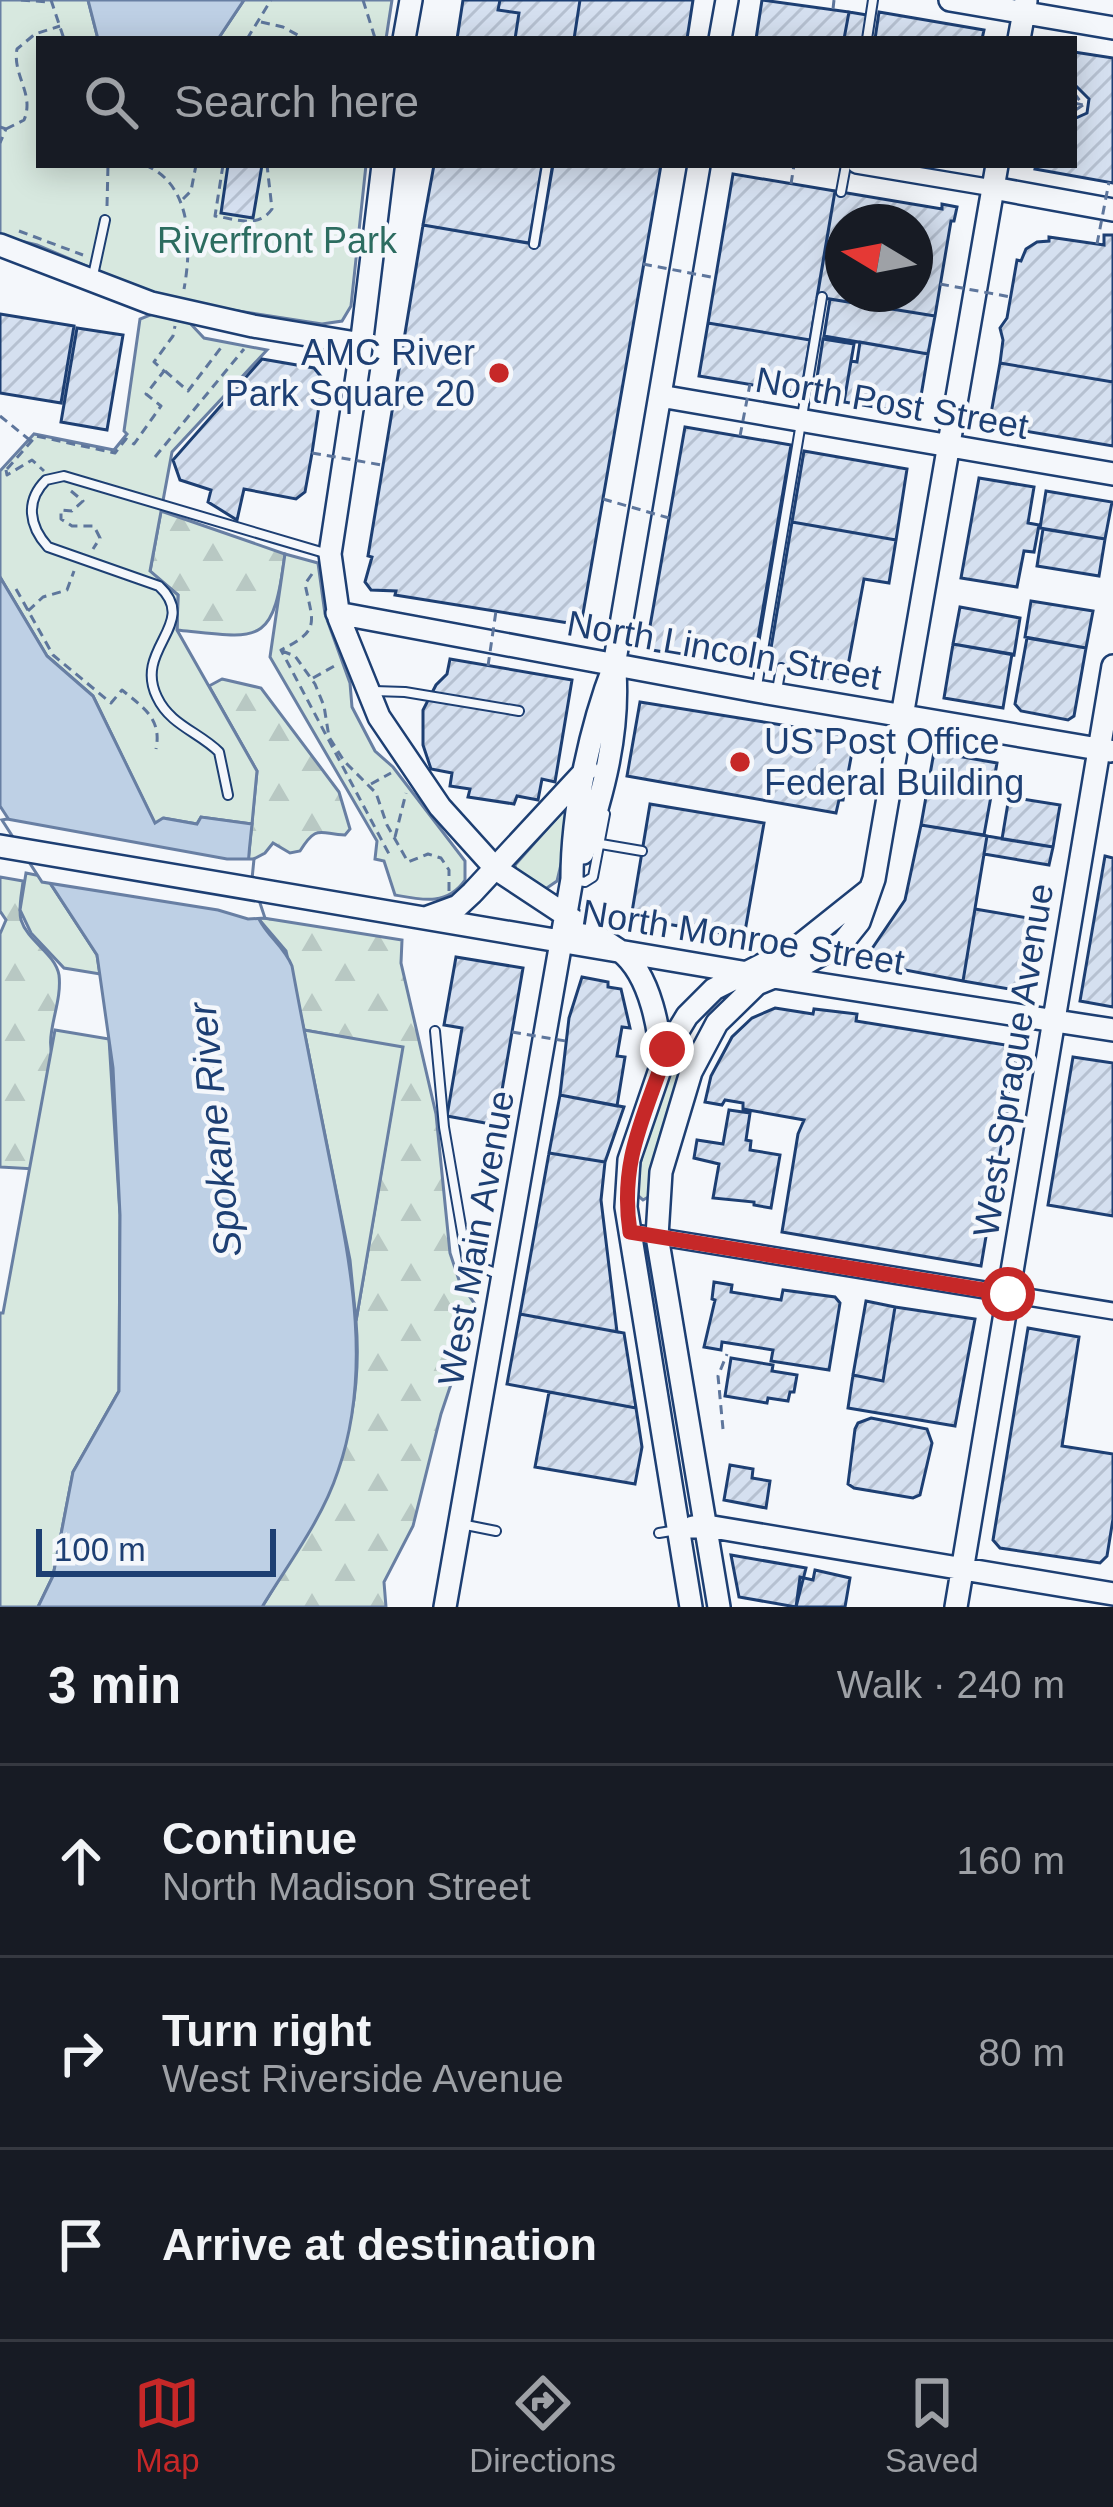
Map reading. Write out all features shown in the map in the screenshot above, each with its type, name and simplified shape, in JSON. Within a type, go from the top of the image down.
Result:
[{"type":"street","points":[[405,36],[411,0]]},
{"type":"street","points":[[721,36],[727,0]]},
{"type":"street","points":[[950,0],[1025,6],[1113,28]]},
{"type":"street","points":[[1020,36],[1025,6]]},
{"type":"street","points":[[383,168],[330,554],[337,613],[379,718],[440,807],[496,869],[620,951],[640,974],[659,1040],[660,1069]]},
{"type":"street","name":"West Main Avenue","points":[[572,879],[572,849],[598,706],[614,666],[698,168]]},
{"type":"street","points":[[874,168],[1113,210]]},
{"type":"street","points":[[719,1607],[657,1236],[662,1172],[688,1079],[724,1013],[748,991],[843,941],[859,922],[878,864],[997,168]]},
{"type":"street","points":[[4,237],[178,310],[362,344]]},
{"type":"street","name":"North Post Street","points":[[660,396],[1113,474]]},
{"type":"street","name":"North Lincoln Street","points":[[337,613],[1106,750]]},
{"type":"street","name":"West Main Avenue","points":[[445,1607],[565,915],[572,879],[603,789],[617,710],[614,666]]},
{"type":"street","name":"West Sprague Avenue","points":[[956,1607],[1052,1020],[1106,750],[1113,666]]},
{"type":"street","points":[[423,918],[458,906],[588,769]]},
{"type":"street","name":"North Monroe Street","points":[[0,846],[1113,1030]]},
{"type":"street","points":[[691,1607],[669,1531],[625,1184],[660,1069],[687,1016],[714,988],[799,946],[869,890]]},
{"type":"street","points":[[660,1069],[682,1049],[688,1054],[688,1079]]},
{"type":"street","points":[[630,1232],[1113,1311]]},
{"type":"street","points":[[669,1531],[707,1526],[1113,1594]]},
{"type":"lane","points":[[867,36],[873,0]]},
{"type":"lane","points":[[533,244],[546,168]]},
{"type":"lane","points":[[841,192],[845,168]]},
{"type":"lane","points":[[94,271],[105,220]]},
{"type":"lane","points":[[766,693],[822,298]]},
{"type":"lane","points":[[228,795],[219,752],[170,716],[153,686],[152,660],[174,619],[172,599],[159,586],[48,548],[32,518],[37,489],[51,477],[64,476],[330,554]]},
{"type":"lane","points":[[766,693],[781,668]]},
{"type":"lane","points":[[367,692],[405,692],[519,711]]},
{"type":"lane","points":[[572,879],[585,882],[593,877],[605,823],[603,789]]},
{"type":"lane","points":[[601,844],[642,851]]},
{"type":"lane","points":[[435,1031],[444,1126],[467,1261],[503,1277]]},
{"type":"lane","points":[[460,1524],[496,1531]]},
{"type":"path","points":[[21,0],[51,1],[63,36]]},
{"type":"path","points":[[250,36],[271,0]]},
{"type":"path","points":[[363,0],[374,36]]},
{"type":"path","points":[[832,9],[834,0]]},
{"type":"path","points":[[260,22],[300,36]]},
{"type":"path","points":[[0,142],[3,128],[24,120],[27,113],[15,60],[25,40],[59,26]]},
{"type":"path","points":[[287,36],[291,31]]},
{"type":"path","points":[[1077,96],[1085,105]]},
{"type":"path","points":[[1077,104],[1085,105]]},
{"type":"path","points":[[1077,109],[1085,105]]},
{"type":"path","points":[[105,220],[108,168]]},
{"type":"path","points":[[150,168],[171,181],[181,200],[188,257],[183,292]]},
{"type":"path","points":[[181,200],[191,191],[195,168]]},
{"type":"path","points":[[223,168],[215,216],[252,222],[261,221],[272,209],[267,168]]},
{"type":"path","points":[[791,184],[794,168]]},
{"type":"path","points":[[1097,244],[1109,182]]},
{"type":"path","points":[[4,237],[94,271]]},
{"type":"path","points":[[643,264],[716,278]]},
{"type":"path","points":[[940,284],[1011,297]]},
{"type":"path","points":[[177,318],[173,336],[154,362],[188,391],[224,345]]},
{"type":"path","points":[[155,457],[244,349]]},
{"type":"path","points":[[0,477],[35,436],[115,453],[126,439],[134,444],[161,406],[146,394],[164,371]]},
{"type":"path","points":[[740,436],[750,384]]},
{"type":"path","points":[[0,416],[32,441]]},
{"type":"path","points":[[312,453],[382,465]]},
{"type":"path","points":[[5,472],[8,475],[32,460],[83,501],[72,511],[61,510],[64,522],[94,526],[99,533],[98,543],[82,551],[67,590],[43,597],[28,611]]},
{"type":"path","points":[[602,499],[669,518]]},
{"type":"path","points":[[280,650],[303,639],[310,628],[314,614],[305,584],[315,573]]},
{"type":"path","points":[[16,590],[53,655],[111,704],[122,690],[151,714],[159,732],[156,749]]},
{"type":"path","points":[[488,666],[496,611]]},
{"type":"path","points":[[280,650],[295,656],[312,679],[324,706],[329,737],[381,801],[408,862],[428,854],[441,858],[449,870],[450,892]]},
{"type":"path","points":[[280,650],[389,854]]},
{"type":"path","points":[[312,679],[338,664]]},
{"type":"path","points":[[369,784],[392,773]]},
{"type":"path","points":[[395,839],[406,793]]},
{"type":"path","points":[[512,1032],[566,1041]]},
{"type":"path","points":[[723,1429],[718,1376],[727,1354]]},
{"type":"green space","name":"Riverfront Park","points":[[0,0],[88,0],[97,36],[36,36],[36,168],[366,168],[351,306],[342,321],[322,324],[167,300],[37,245],[0,236]]},
{"type":"green space","points":[[244,0],[392,0],[386,36],[220,36]]},
{"type":"green space","points":[[155,313],[188,321],[204,338],[267,350],[172,452],[150,571],[178,595],[177,630],[257,771],[252,824],[201,817],[197,824],[164,818],[155,824],[93,696],[47,656],[0,577],[0,471],[34,434],[114,450],[127,434],[140,319]]},
{"type":"green space","points":[[161,511],[285,554],[275,606],[258,630],[228,635],[177,630],[178,595],[150,572]]},
{"type":"green space","points":[[285,554],[318,563],[325,614],[350,683],[352,707],[375,751],[393,767],[465,861],[465,880],[450,894],[424,899],[395,895],[384,861],[375,859],[377,841],[270,657]]},
{"type":"green space","points":[[222,679],[261,688],[339,792],[350,829],[345,835],[315,834],[300,851],[290,853],[273,843],[248,862],[257,771],[209,686]]},
{"type":"green space","points":[[570,803],[575,805],[557,881],[544,890],[516,871],[515,865]]},
{"type":"green space","points":[[26,873],[46,877],[97,955],[100,974],[64,968],[31,933],[20,910]]},
{"type":"green space","points":[[0,877],[23,881],[21,920],[59,975],[51,1035],[58,1069],[35,1169],[0,1167],[0,934],[6,920],[0,911]]},
{"type":"green space","points":[[257,917],[402,940],[401,963],[436,1114],[450,1253],[460,1283],[477,1307],[441,1414],[413,1526],[384,1582],[386,1607],[262,1607],[320,1505],[346,1438],[354,1402],[356,1321],[402,1048],[304,1030],[286,951]]},
{"type":"green space","points":[[55,1030],[109,1039],[120,1215],[119,1391],[73,1472],[53,1576],[38,1607],[0,1607],[0,1313]]},
{"type":"green space","points":[[304,1030],[403,1047],[356,1321],[350,1260]]},
{"type":"green space","points":[[675,1057],[685,1064],[661,1135],[650,1196],[643,1200],[636,1194],[641,1158]]},
{"type":"water","points":[[88,0],[244,0],[220,36],[97,36]]},
{"type":"water","name":"Spokane River","points":[[0,577],[47,656],[93,696],[155,823],[163,818],[197,824],[201,817],[252,824],[250,896],[263,925],[292,966],[343,1227],[354,1309],[355,1391],[349,1431],[331,1489],[262,1607],[38,1607],[53,1576],[73,1472],[119,1391],[120,1215],[113,1068],[97,955],[0,806]]},
{"type":"pier","points":[[2,820],[227,859],[254,859],[252,879],[265,918],[248,919],[42,882]]},
{"type":"building","points":[[463,0],[500,0],[498,10],[519,13],[515,36],[457,36]]},
{"type":"building","points":[[500,0],[580,0],[574,36],[515,36],[519,13],[498,10]]},
{"type":"building","points":[[580,0],[693,0],[687,36],[574,36]]},
{"type":"building","points":[[762,0],[849,12],[845,36],[756,36]]},
{"type":"building","points":[[849,12],[867,15],[864,36],[845,36]]},
{"type":"building","points":[[879,12],[984,30],[983,36],[875,36]]},
{"type":"building","points":[[1077,52],[1113,58],[1113,183],[1035,169],[1077,168],[1077,118],[1087,113],[1089,99],[1077,87]]},
{"type":"building","points":[[228,168],[261,168],[253,218],[221,213]]},
{"type":"building","points":[[433,168],[542,168],[529,243],[423,225]]},
{"type":"building","points":[[552,168],[660,168],[581,625],[371,590],[365,582],[372,557],[368,556],[423,225],[539,245]]},
{"type":"building","points":[[733,174],[835,191],[833,204],[825,204],[825,251],[810,340],[708,323]]},
{"type":"building","points":[[835,191],[912,204],[833,204]]},
{"type":"building","points":[[942,204],[957,207],[935,316],[910,312],[933,312],[933,207],[942,209]]},
{"type":"building","points":[[1104,235],[1113,235],[1113,382],[1000,363],[1000,328],[1007,318],[1017,260],[1021,261],[1026,249],[1049,237],[1104,245]]},
{"type":"building","points":[[825,250],[825,298],[817,297]]},
{"type":"building","points":[[828,312],[935,316],[928,354],[824,336]]},
{"type":"building","points":[[0,314],[74,326],[61,403],[0,393]]},
{"type":"building","points":[[708,323],[810,340],[801,393],[699,376]]},
{"type":"building","points":[[77,328],[123,335],[107,430],[61,422]]},
{"type":"building","points":[[823,339],[854,344],[844,402],[814,397]]},
{"type":"building","points":[[860,342],[928,354],[918,414],[844,402],[851,361],[857,362]]},
{"type":"building","points":[[262,359],[314,368],[323,379],[312,453],[305,492],[296,499],[244,489],[237,520],[208,502],[211,490],[180,480],[173,460]]},
{"type":"building","points":[[1000,363],[1113,382],[1113,446],[989,425]]},
{"type":"building","points":[[685,427],[791,445],[753,667],[646,649]]},
{"type":"building","points":[[804,451],[907,469],[896,540],[792,522]]},
{"type":"building","points":[[979,478],[1034,487],[1028,523],[1039,525],[1034,552],[1024,551],[1017,587],[961,578]]},
{"type":"building","points":[[1046,491],[1112,502],[1105,539],[1040,528]]},
{"type":"building","points":[[792,522],[896,540],[889,583],[864,579],[845,682],[768,666]]},
{"type":"building","points":[[1043,529],[1105,539],[1099,576],[1037,566]]},
{"type":"building","points":[[1031,601],[1093,611],[1086,648],[1025,637]]},
{"type":"building","points":[[960,607],[1020,618],[1014,655],[953,644]]},
{"type":"building","points":[[1027,638],[1086,648],[1074,716],[1068,720],[1021,711],[1015,704]]},
{"type":"building","points":[[953,644],[1012,654],[1003,708],[944,698]]},
{"type":"building","points":[[450,659],[572,680],[555,782],[542,779],[538,800],[517,796],[514,804],[468,797],[470,789],[450,786],[452,773],[431,769],[423,745],[423,710],[447,674]]},
{"type":"building","name":"US Post Office Federal Building","points":[[640,702],[850,736],[848,746],[853,747],[843,800],[836,813],[627,776]]},
{"type":"building","points":[[934,752],[997,763],[984,835],[921,825]]},
{"type":"building","points":[[1009,797],[1060,805],[1053,847],[1002,839]]},
{"type":"building","points":[[650,804],[764,823],[744,937],[631,918]]},
{"type":"building","points":[[921,825],[987,836],[963,981],[863,962],[905,900]]},
{"type":"building","points":[[987,836],[1053,847],[1049,865],[984,854]]},
{"type":"building","points":[[1105,856],[1113,858],[1113,1007],[1080,1001]]},
{"type":"building","points":[[975,909],[1040,920],[1027,992],[963,981]]},
{"type":"building","points":[[456,957],[523,968],[496,1125],[447,1116],[462,1028],[444,1025]]},
{"type":"building","points":[[582,977],[621,989],[630,1028],[622,1027],[617,1056],[625,1057],[617,1106],[560,1095],[569,1018]]},
{"type":"building","points":[[775,1008],[857,1014],[856,1021],[1018,1047],[981,1266],[782,1232],[804,1120],[743,1109],[743,1103],[705,1102],[711,1076],[732,1037],[752,1018]]},
{"type":"building","points":[[1073,1057],[1113,1063],[1113,1216],[1048,1205]]},
{"type":"building","points":[[560,1095],[624,1107],[605,1162],[549,1153]]},
{"type":"building","points":[[729,1110],[750,1113],[746,1140],[751,1141],[750,1150],[780,1155],[771,1208],[713,1198],[719,1164],[694,1158],[697,1140],[723,1144]]},
{"type":"building","points":[[549,1153],[605,1162],[601,1200],[617,1332],[520,1314]]},
{"type":"building","points":[[714,1282],[732,1285],[731,1292],[781,1300],[783,1290],[835,1297],[840,1303],[829,1370],[771,1361],[773,1350],[722,1342],[721,1350],[704,1347],[715,1300]]},
{"type":"building","points":[[866,1301],[895,1307],[883,1381],[853,1375]]},
{"type":"building","points":[[895,1307],[975,1319],[955,1426],[848,1408],[853,1375],[883,1381]]},
{"type":"building","points":[[520,1314],[624,1333],[636,1408],[507,1384]]},
{"type":"building","points":[[1028,1328],[1079,1337],[1062,1446],[1113,1454],[1113,1519],[1107,1556],[1100,1563],[1000,1548],[993,1540]]},
{"type":"building","points":[[731,1358],[773,1365],[772,1371],[797,1375],[794,1392],[788,1401],[768,1398],[767,1403],[725,1396]]},
{"type":"building","points":[[549,1392],[636,1408],[642,1447],[635,1484],[535,1467]]},
{"type":"building","points":[[871,1418],[927,1429],[932,1443],[920,1495],[913,1498],[848,1484],[855,1429]]},
{"type":"building","points":[[730,1465],[753,1469],[752,1478],[770,1481],[766,1508],[724,1500]]},
{"type":"building","points":[[731,1555],[806,1568],[796,1607],[739,1597]]},
{"type":"building","points":[[815,1570],[850,1578],[845,1607],[796,1607],[800,1577],[813,1580]]},
{"type":"place","name":"AMC River Park Square 20","points":[[499,373]]},
{"type":"place","name":"US Post Office Federal Building","points":[[740,762]]},
{"type":"route","points":[[667,1049],[629,1160],[625,1184],[630,1232],[1008,1294]]}]
